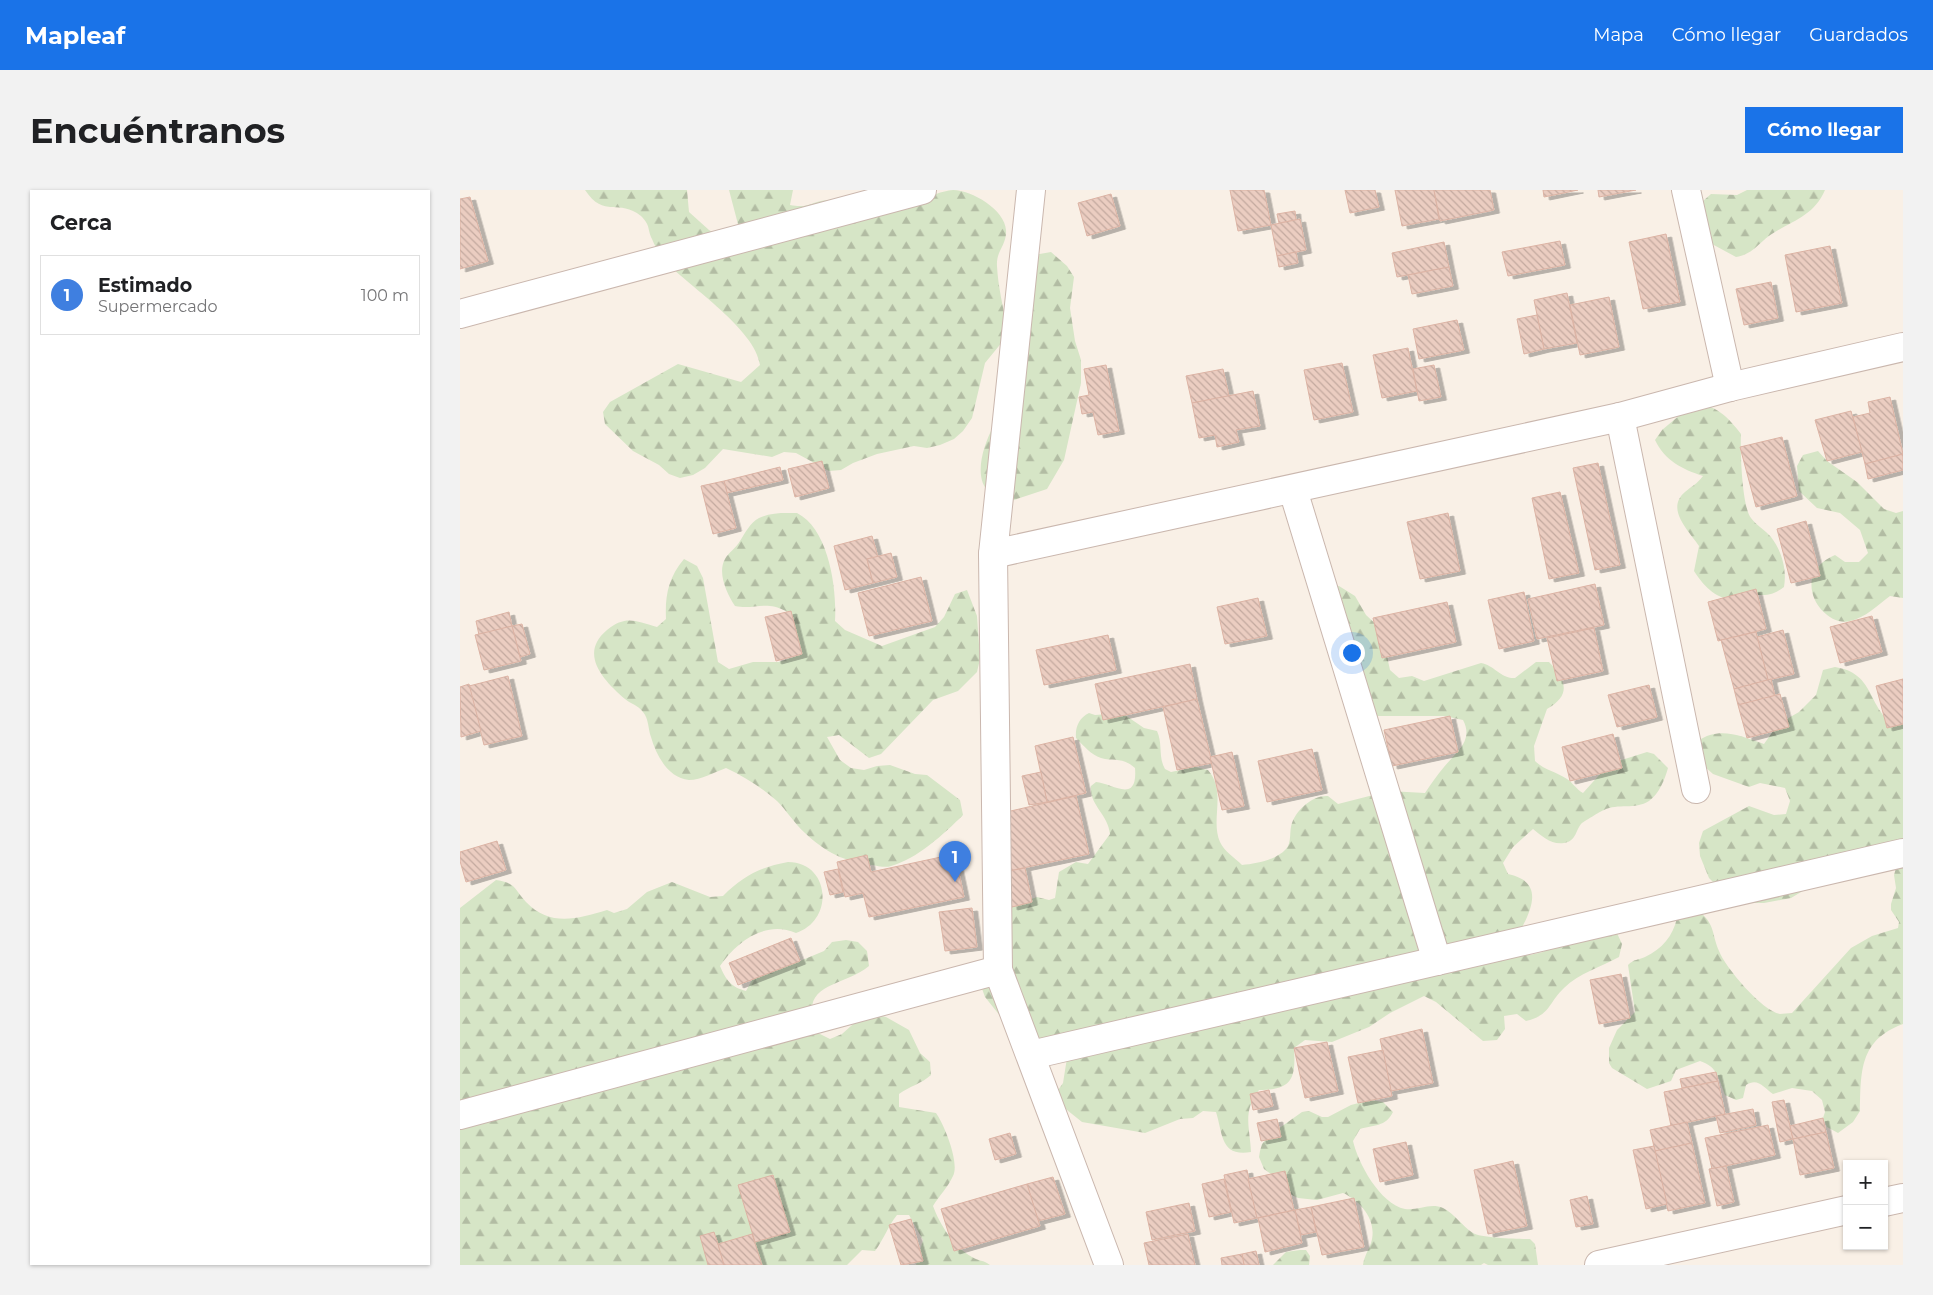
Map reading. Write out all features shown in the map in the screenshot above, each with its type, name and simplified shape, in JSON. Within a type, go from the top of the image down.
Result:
[{"type":"street","points":[[460,314],[922,190]]},
{"type":"street","points":[[1031,190],[993,554],[998,970],[1109,1265]]},
{"type":"street","points":[[1686,190],[1730,387]]},
{"type":"street","points":[[993,554],[1293,490],[1620,417],[1730,387],[1903,348]]},
{"type":"street","points":[[1620,417],[1696,789]]},
{"type":"street","points":[[1293,490],[1438,961]]},
{"type":"street","points":[[1031,1055],[1903,853]]},
{"type":"street","points":[[460,1115],[998,970]]},
{"type":"street","points":[[1888,1201],[1903,1198]]},
{"type":"street","points":[[1599,1265],[1700,1254],[1843,1211]]},
{"type":"green space","points":[[585,190],[687,190],[689,212],[709,230],[721,237],[739,228],[729,190],[793,190],[790,205],[796,206],[876,194],[863,190],[901,190],[920,200],[953,190],[969,193],[986,202],[1000,215],[1006,230],[997,266],[1007,326],[1034,255],[1051,252],[1067,266],[1074,277],[1070,308],[1075,341],[1081,360],[1081,383],[1064,460],[1047,489],[1008,502],[990,493],[982,479],[981,461],[986,442],[993,427],[1003,341],[985,363],[972,418],[963,431],[954,439],[940,445],[927,448],[914,446],[877,454],[853,463],[841,470],[829,471],[796,453],[784,452],[772,457],[723,449],[705,468],[693,475],[680,478],[669,474],[659,465],[633,451],[605,424],[603,412],[610,402],[678,364],[741,382],[760,365],[756,351],[735,323],[664,260],[653,242],[646,222],[641,216],[626,208],[599,204]]},
{"type":"green space","points":[[1747,190],[1825,190],[1816,205],[1804,216],[1770,235],[1753,250],[1736,257],[1712,244],[1695,208],[1711,194],[1737,195]]},
{"type":"green space","points":[[1693,404],[1715,409],[1731,422],[1741,434],[1742,478],[1748,512],[1753,521],[1769,534],[1781,554],[1785,581],[1784,587],[1779,591],[1766,595],[1728,599],[1716,595],[1706,587],[1694,571],[1699,546],[1681,520],[1677,506],[1679,499],[1685,492],[1703,476],[1669,459],[1655,440],[1662,430]]},
{"type":"green space","points":[[1818,451],[1827,461],[1857,482],[1884,509],[1896,513],[1903,511],[1903,598],[1890,596],[1866,614],[1850,621],[1840,621],[1830,617],[1821,609],[1814,598],[1812,587],[1813,575],[1821,564],[1835,555],[1845,562],[1859,562],[1868,553],[1860,530],[1840,513],[1817,508],[1799,491],[1797,466],[1803,455]]},
{"type":"green space","points":[[797,513],[808,521],[817,532],[824,546],[832,577],[835,621],[845,630],[882,646],[935,627],[944,617],[955,594],[967,590],[977,616],[980,659],[977,672],[958,691],[933,700],[881,754],[869,758],[839,735],[827,737],[840,760],[851,768],[864,770],[890,765],[915,774],[927,775],[960,800],[963,815],[930,845],[911,858],[889,867],[862,864],[844,859],[828,851],[805,833],[771,796],[753,783],[726,768],[694,780],[675,775],[664,764],[656,751],[645,715],[609,684],[602,676],[594,658],[595,648],[599,639],[614,625],[620,622],[631,621],[657,627],[666,619],[666,603],[671,580],[684,559],[697,566],[703,578],[718,662],[729,669],[753,662],[779,662],[802,654],[786,611],[772,606],[735,606],[726,590],[722,571],[726,557],[756,520],[773,514]]},
{"type":"green space","points":[[1339,586],[1355,596],[1366,615],[1381,629],[1390,670],[1399,678],[1412,676],[1424,681],[1481,663],[1510,678],[1515,678],[1536,662],[1549,662],[1560,675],[1564,687],[1560,698],[1547,709],[1534,746],[1535,761],[1542,767],[1567,779],[1583,793],[1609,764],[1647,752],[1654,754],[1668,768],[1659,790],[1653,798],[1644,804],[1609,808],[1602,811],[1581,824],[1573,838],[1564,843],[1555,843],[1533,829],[1513,847],[1503,863],[1508,874],[1520,878],[1531,890],[1531,907],[1518,935],[1520,948],[1530,955],[1543,952],[1554,945],[1616,931],[1622,944],[1619,957],[1583,974],[1570,983],[1559,993],[1545,1012],[1540,1015],[1526,1021],[1517,1014],[1504,1016],[1505,1029],[1497,1040],[1483,1041],[1436,1002],[1424,996],[1390,1013],[1369,1027],[1332,1042],[1305,1040],[1294,1048],[1294,1068],[1290,1081],[1279,1088],[1259,1090],[1250,1105],[1248,1120],[1251,1152],[1241,1153],[1233,1151],[1228,1147],[1224,1142],[1216,1112],[1203,1111],[1193,1118],[1180,1119],[1145,1133],[1082,1122],[1062,1106],[1056,1093],[1063,1083],[1067,1058],[1013,1032],[985,997],[976,972],[983,959],[986,945],[1005,908],[1037,897],[1049,900],[1055,898],[1059,872],[1076,862],[1088,864],[1110,834],[1109,827],[1093,799],[1091,786],[1096,782],[1116,788],[1128,789],[1132,786],[1135,779],[1135,768],[1130,764],[1097,757],[1087,750],[1076,738],[1077,727],[1083,717],[1089,713],[1095,715],[1122,713],[1144,728],[1157,731],[1165,769],[1171,772],[1195,767],[1208,770],[1214,778],[1218,796],[1217,833],[1220,842],[1242,865],[1266,861],[1282,853],[1288,846],[1294,818],[1311,800],[1328,796],[1338,804],[1389,791],[1425,793],[1465,740],[1466,727],[1463,720],[1444,716],[1376,716],[1332,587]]},
{"type":"green space","points":[[1835,667],[1848,670],[1864,682],[1878,708],[1892,724],[1903,720],[1903,840],[1857,859],[1791,898],[1764,903],[1739,903],[1727,896],[1709,878],[1700,856],[1699,843],[1703,831],[1749,806],[1774,815],[1786,814],[1790,801],[1785,788],[1760,783],[1749,787],[1713,774],[1704,766],[1698,741],[1706,736],[1722,733],[1764,744],[1778,724],[1799,712],[1816,695],[1823,670]]},
{"type":"green space","points":[[788,862],[802,865],[812,871],[819,881],[822,905],[817,916],[809,926],[796,933],[774,929],[753,935],[735,948],[727,957],[720,966],[722,971],[733,985],[746,991],[752,980],[763,973],[787,961],[800,961],[824,951],[832,942],[846,940],[858,942],[867,951],[869,966],[835,983],[817,995],[812,1004],[812,1016],[818,1033],[830,1039],[842,1034],[861,1017],[873,1014],[886,1017],[909,1030],[920,1053],[930,1062],[931,1075],[899,1094],[899,1107],[936,1113],[947,1134],[953,1153],[955,1170],[953,1176],[933,1206],[944,1228],[959,1247],[965,1253],[990,1265],[916,1265],[923,1240],[909,1215],[897,1215],[875,1251],[862,1250],[847,1265],[460,1265],[460,908],[496,880],[511,885],[535,910],[554,918],[575,918],[607,910],[614,913],[627,909],[647,892],[672,882],[710,897],[723,896],[752,873]]},
{"type":"green space","points":[[1903,862],[1903,1024],[1878,1039],[1870,1048],[1862,1071],[1860,1111],[1853,1122],[1838,1133],[1827,1127],[1823,1118],[1825,1112],[1822,1100],[1812,1091],[1792,1088],[1773,1094],[1761,1084],[1754,1082],[1746,1085],[1743,1098],[1736,1100],[1725,1095],[1714,1070],[1700,1061],[1676,1070],[1671,1081],[1647,1089],[1612,1068],[1609,1063],[1609,1048],[1617,1030],[1635,1012],[1628,965],[1651,954],[1662,946],[1673,931],[1677,918],[1701,913],[1706,917],[1723,958],[1736,977],[1754,997],[1772,1011],[1780,1014],[1792,1013],[1851,948],[1872,936],[1898,928],[1899,922],[1891,910],[1891,904],[1896,888],[1894,875],[1896,868]]},
{"type":"green space","points":[[1370,1100],[1383,1102],[1393,1112],[1383,1123],[1360,1129],[1353,1141],[1365,1171],[1387,1199],[1396,1206],[1405,1209],[1429,1206],[1443,1208],[1477,1235],[1530,1239],[1535,1244],[1538,1265],[1488,1265],[1484,1263],[1481,1265],[1363,1265],[1373,1235],[1370,1220],[1356,1201],[1343,1193],[1317,1200],[1298,1198],[1292,1195],[1279,1180],[1264,1169],[1259,1157],[1262,1144],[1271,1134],[1302,1112],[1309,1111],[1322,1117],[1328,1117],[1351,1105]]},
{"type":"green space","points":[[1306,1250],[1310,1256],[1309,1265],[1273,1265],[1286,1252]]},
{"type":"building","points":[[1230,190],[1264,190],[1271,225],[1238,231]]},
{"type":"building","points":[[1345,190],[1375,190],[1379,207],[1350,213]]},
{"type":"building","points":[[1395,190],[1434,190],[1439,219],[1402,226]]},
{"type":"building","points":[[1434,190],[1490,190],[1494,210],[1440,221]]},
{"type":"building","points":[[1543,190],[1578,190],[1544,197]]},
{"type":"building","points":[[1598,190],[1636,190],[1599,197]]},
{"type":"building","points":[[1111,194],[1120,226],[1087,236],[1078,203]]},
{"type":"building","points":[[470,197],[488,261],[460,269],[460,199]]},
{"type":"building","points":[[1295,211],[1296,220],[1279,223],[1277,214]]},
{"type":"building","points":[[1300,219],[1306,250],[1277,256],[1271,225]]},
{"type":"building","points":[[1666,234],[1680,302],[1643,309],[1629,242]]},
{"type":"building","points":[[1560,241],[1565,265],[1508,276],[1502,252]]},
{"type":"building","points":[[1444,242],[1449,267],[1397,277],[1392,253]]},
{"type":"building","points":[[1830,246],[1842,303],[1796,312],[1785,255]]},
{"type":"building","points":[[1296,252],[1298,263],[1279,267],[1277,256]]},
{"type":"building","points":[[1449,267],[1453,286],[1412,294],[1408,275]]},
{"type":"building","points":[[1771,282],[1778,318],[1744,325],[1736,289]]},
{"type":"building","points":[[1567,293],[1577,343],[1544,349],[1534,300]]},
{"type":"building","points":[[1609,297],[1619,347],[1580,355],[1570,305]]},
{"type":"building","points":[[1537,315],[1544,349],[1524,354],[1517,319]]},
{"type":"building","points":[[1457,320],[1464,350],[1419,359],[1413,329]]},
{"type":"building","points":[[1408,348],[1417,391],[1382,398],[1373,355]]},
{"type":"building","points":[[1342,363],[1353,412],[1314,420],[1304,370]]},
{"type":"building","points":[[1106,365],[1119,431],[1098,435],[1093,412],[1082,414],[1079,397],[1089,395],[1084,369]]},
{"type":"building","points":[[1434,365],[1441,397],[1419,401],[1413,369]]},
{"type":"building","points":[[1223,369],[1229,396],[1192,403],[1186,376]]},
{"type":"building","points":[[1253,391],[1260,426],[1236,430],[1239,442],[1217,447],[1215,435],[1199,438],[1192,403]]},
{"type":"building","points":[[1890,397],[1903,454],[1865,464],[1853,417],[1870,413],[1868,402]]},
{"type":"building","points":[[1851,411],[1862,452],[1827,461],[1815,420]]},
{"type":"building","points":[[1782,437],[1797,496],[1756,507],[1740,447]]},
{"type":"building","points":[[1903,454],[1903,470],[1868,479],[1865,464]]},
{"type":"building","points":[[822,461],[829,488],[795,497],[788,469]]},
{"type":"building","points":[[1598,463],[1620,565],[1595,570],[1573,468]]},
{"type":"building","points":[[780,467],[783,480],[727,493],[724,481]]},
{"type":"building","points":[[724,481],[736,528],[713,534],[701,486]]},
{"type":"building","points":[[1560,492],[1579,573],[1549,579],[1532,498]]},
{"type":"building","points":[[1448,513],[1460,571],[1420,579],[1407,522]]},
{"type":"building","points":[[1806,521],[1820,576],[1791,583],[1777,529]]},
{"type":"building","points":[[872,536],[878,557],[867,559],[873,583],[845,590],[834,546]]},
{"type":"building","points":[[891,553],[897,577],[873,583],[867,559]]},
{"type":"building","points":[[921,577],[932,621],[869,636],[858,593]]},
{"type":"building","points":[[1595,584],[1604,625],[1537,639],[1528,599]]},
{"type":"building","points":[[1756,589],[1766,629],[1718,641],[1708,602]]},
{"type":"building","points":[[1524,592],[1534,641],[1499,649],[1488,600]]},
{"type":"building","points":[[1258,598],[1267,636],[1225,644],[1217,607]]},
{"type":"building","points":[[1447,602],[1456,642],[1382,658],[1373,618]]},
{"type":"building","points":[[791,611],[802,654],[776,661],[765,617]]},
{"type":"building","points":[[509,612],[512,626],[479,635],[476,621]]},
{"type":"building","points":[[1872,616],[1882,652],[1840,663],[1830,627]]},
{"type":"building","points":[[522,624],[530,654],[520,657],[512,626]]},
{"type":"building","points":[[512,626],[521,661],[484,670],[475,635]]},
{"type":"building","points":[[1594,628],[1603,671],[1557,681],[1547,638]]},
{"type":"building","points":[[1783,630],[1794,674],[1768,680],[1757,637]]},
{"type":"building","points":[[1756,632],[1768,680],[1734,689],[1721,640]]},
{"type":"building","points":[[1108,635],[1116,670],[1044,685],[1036,650]]},
{"type":"building","points":[[1190,664],[1197,699],[1103,720],[1095,684]]},
{"type":"building","points":[[508,676],[522,736],[484,745],[469,686]]},
{"type":"building","points":[[1771,679],[1775,696],[1738,705],[1734,689]]},
{"type":"building","points":[[1903,679],[1903,724],[1887,728],[1876,686]]},
{"type":"building","points":[[469,684],[481,731],[461,737],[460,687]]},
{"type":"building","points":[[1649,685],[1657,717],[1617,727],[1608,695]]},
{"type":"building","points":[[1780,694],[1789,727],[1747,738],[1738,705]]},
{"type":"building","points":[[1197,699],[1212,763],[1177,770],[1163,707]]},
{"type":"building","points":[[1450,716],[1458,752],[1392,766],[1384,730]]},
{"type":"building","points":[[1613,734],[1622,768],[1570,781],[1562,747]]},
{"type":"building","points":[[1073,737],[1086,793],[1047,802],[1035,746]]},
{"type":"building","points":[[1312,749],[1322,790],[1267,802],[1258,761]]},
{"type":"building","points":[[1232,752],[1244,806],[1222,810],[1210,757]]},
{"type":"building","points":[[1041,772],[1047,802],[1029,805],[1022,776]]},
{"type":"building","points":[[1076,796],[1089,854],[1004,872],[1002,813]]},
{"type":"building","points":[[497,841],[506,870],[466,882],[460,861],[460,852]]},
{"type":"building","points":[[955,854],[964,897],[869,917],[863,893],[845,897],[837,862],[867,855],[871,872]]},
{"type":"building","points":[[1025,868],[1032,902],[1012,907],[1004,872]]},
{"type":"building","points":[[838,869],[843,892],[830,895],[824,872]]},
{"type":"building","points":[[972,908],[977,947],[945,951],[939,912]]},
{"type":"building","points":[[791,938],[800,961],[738,985],[729,963]]},
{"type":"building","points":[[1621,974],[1630,1018],[1599,1024],[1590,980]]},
{"type":"building","points":[[1422,1029],[1433,1083],[1391,1091],[1380,1039]]},
{"type":"building","points":[[1327,1042],[1338,1091],[1305,1098],[1294,1048]]},
{"type":"building","points":[[1383,1050],[1392,1096],[1358,1103],[1348,1057]]},
{"type":"building","points":[[1716,1072],[1718,1081],[1682,1088],[1680,1079]]},
{"type":"building","points":[[1718,1081],[1725,1114],[1671,1126],[1664,1092]]},
{"type":"building","points":[[1269,1090],[1273,1106],[1253,1110],[1250,1094]]},
{"type":"building","points":[[1784,1100],[1793,1139],[1780,1142],[1772,1102]]},
{"type":"building","points":[[1753,1109],[1756,1125],[1720,1133],[1716,1116]]},
{"type":"building","points":[[1823,1118],[1826,1132],[1793,1139],[1790,1126]]},
{"type":"building","points":[[1277,1119],[1281,1137],[1261,1141],[1257,1123]]},
{"type":"building","points":[[1687,1122],[1692,1143],[1655,1151],[1650,1130]]},
{"type":"building","points":[[1768,1125],[1775,1155],[1712,1169],[1705,1138]]},
{"type":"building","points":[[1826,1132],[1834,1168],[1800,1175],[1793,1139]]},
{"type":"building","points":[[1010,1133],[1016,1154],[995,1160],[989,1139]]},
{"type":"building","points":[[1406,1142],[1413,1175],[1380,1182],[1373,1149]]},
{"type":"building","points":[[1692,1143],[1705,1203],[1668,1211],[1655,1151]]},
{"type":"building","points":[[1654,1146],[1667,1204],[1646,1209],[1633,1150]]},
{"type":"building","points":[[1513,1161],[1527,1226],[1488,1234],[1474,1170]]},
{"type":"building","points":[[1726,1166],[1734,1202],[1717,1206],[1709,1169]]},
{"type":"building","points":[[1247,1170],[1257,1218],[1234,1223],[1224,1175]]},
{"type":"building","points":[[1285,1171],[1294,1210],[1257,1218],[1248,1179]]},
{"type":"building","points":[[773,1175],[790,1232],[755,1242],[738,1185]]},
{"type":"building","points":[[1053,1177],[1065,1214],[1038,1221],[1027,1184]]},
{"type":"building","points":[[1224,1179],[1231,1212],[1209,1217],[1202,1184]]},
{"type":"building","points":[[1027,1184],[1040,1226],[954,1251],[941,1209]]},
{"type":"building","points":[[1587,1196],[1593,1224],[1576,1227],[1570,1200]]},
{"type":"building","points":[[1354,1198],[1364,1247],[1322,1255],[1311,1207]]},
{"type":"building","points":[[1189,1203],[1195,1231],[1152,1240],[1146,1212]]},
{"type":"building","points":[[1311,1207],[1316,1232],[1301,1235],[1295,1210]]},
{"type":"building","points":[[1295,1210],[1302,1243],[1265,1252],[1258,1218]]},
{"type":"building","points":[[911,1219],[923,1261],[901,1265],[889,1225]]},
{"type":"building","points":[[714,1232],[724,1265],[708,1265],[700,1236]]},
{"type":"building","points":[[752,1234],[762,1265],[724,1265],[718,1244]]},
{"type":"building","points":[[1188,1234],[1195,1265],[1149,1265],[1144,1243]]},
{"type":"building","points":[[1256,1251],[1259,1265],[1244,1265],[1242,1254]]},
{"type":"building","points":[[1242,1254],[1244,1265],[1222,1265],[1221,1258]]},
{"type":"place","name":"Estimado","points":[[955,882]]}]
